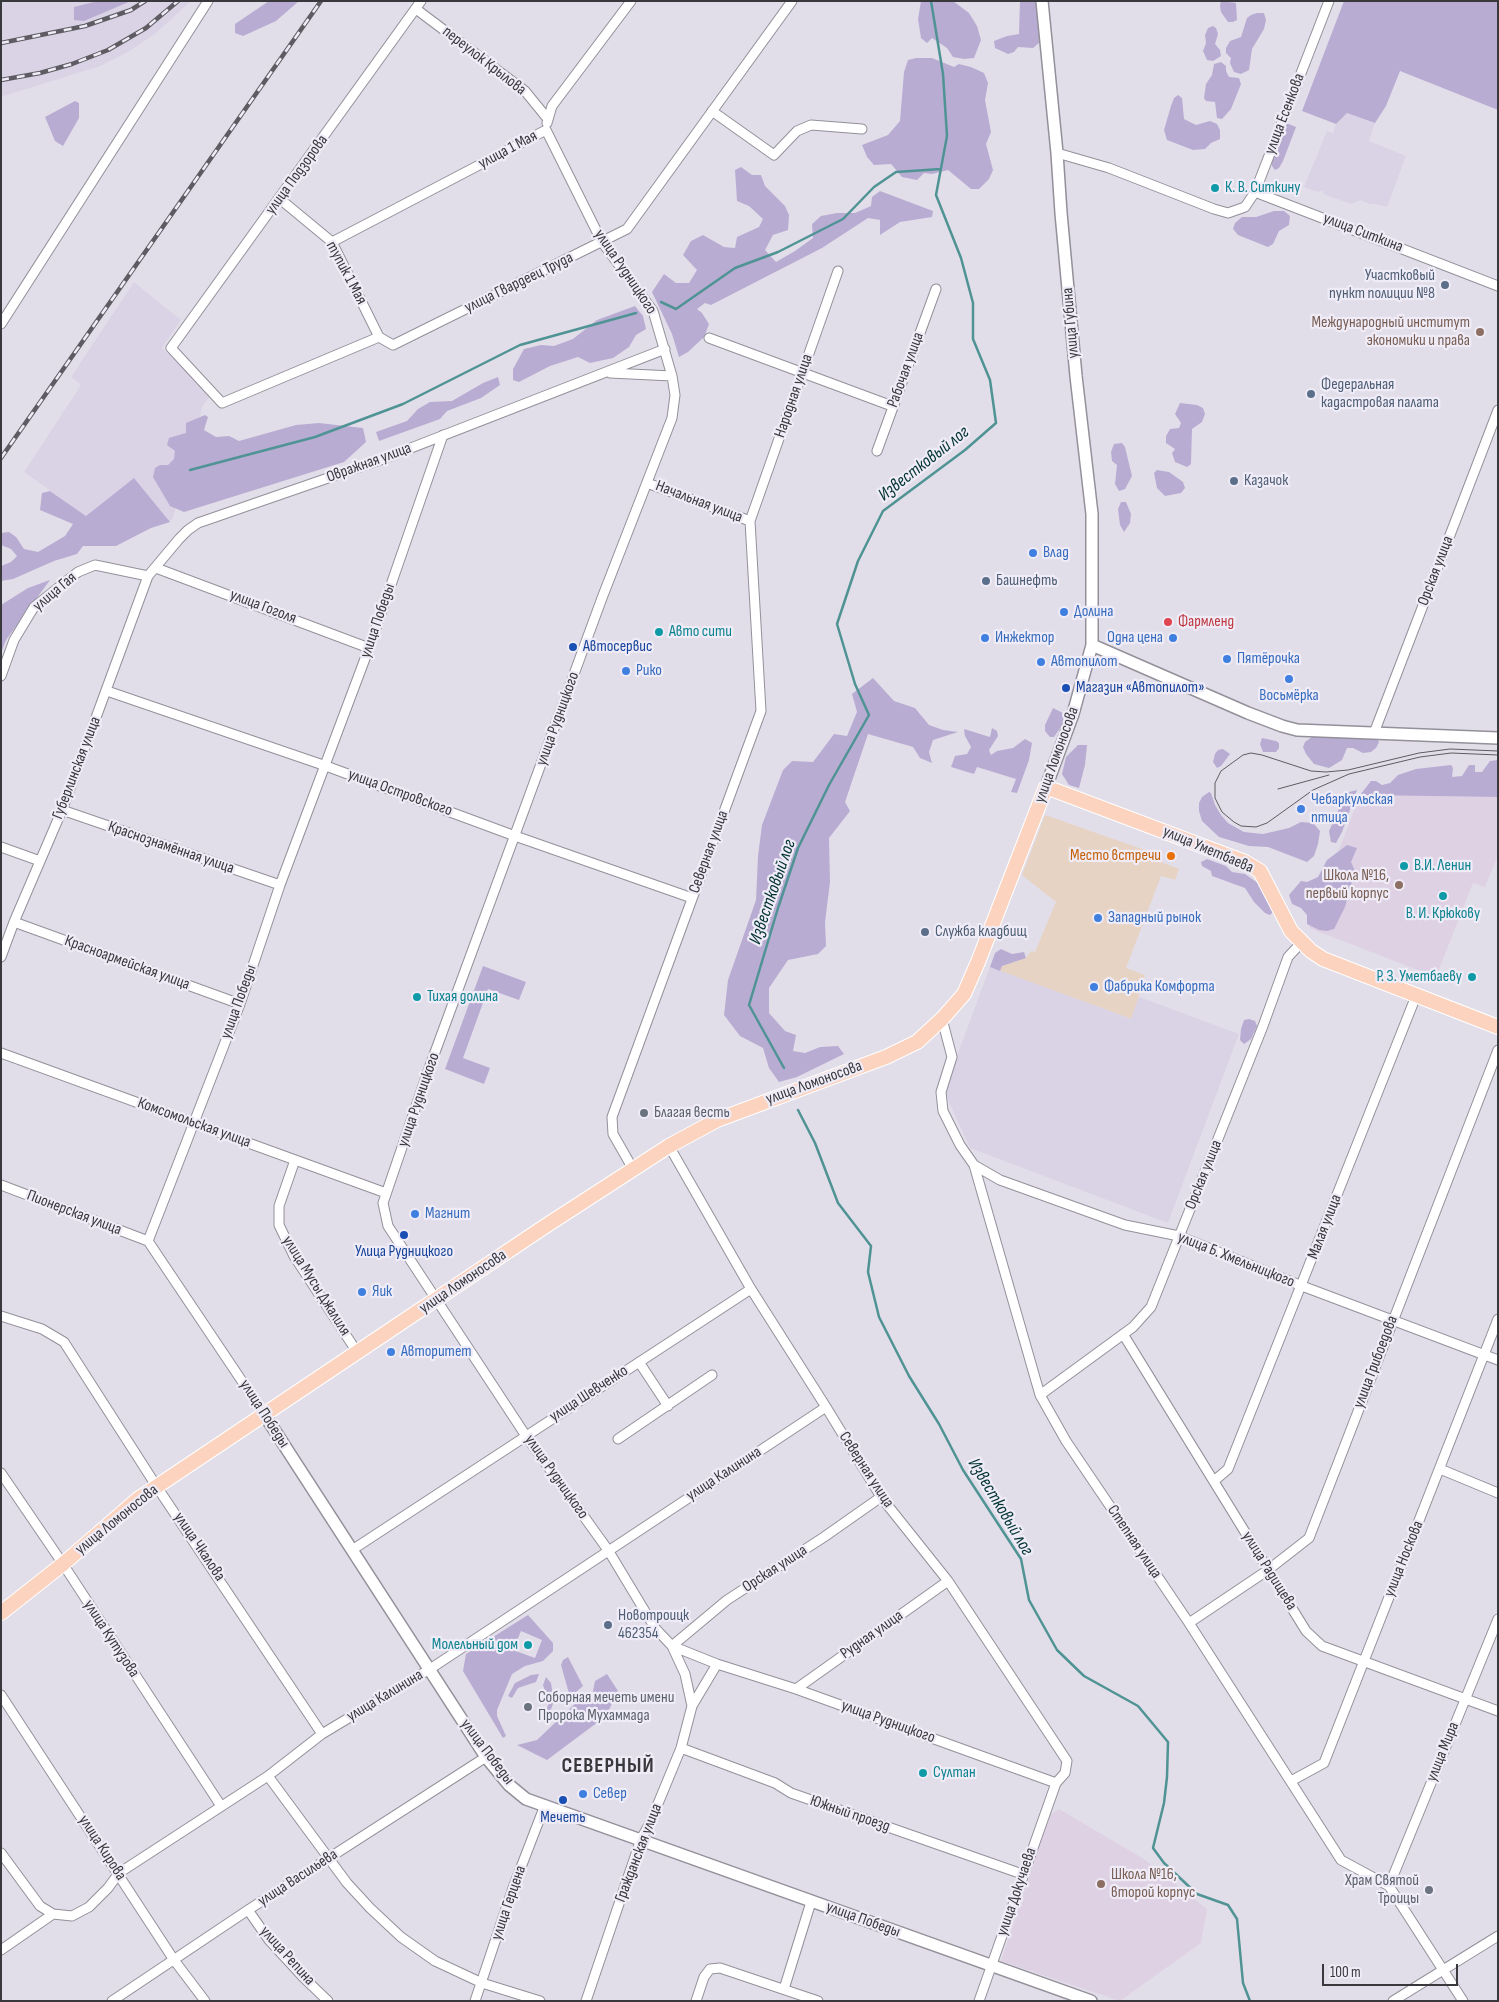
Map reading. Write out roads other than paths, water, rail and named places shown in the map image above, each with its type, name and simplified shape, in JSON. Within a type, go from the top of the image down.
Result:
[{"type":"main road","name":"улица Уметбаева","points":[[1046,787],[1230,855],[1260,871],[1291,930],[1301,943],[1323,958],[1498,1027]]},
{"type":"main road","name":"улица Ломоносова","points":[[1,1613],[63,1564],[138,1499],[669,1146],[717,1120],[886,1057],[917,1042],[942,1019],[964,994],[1046,787]]},
{"type":"street","points":[[1,324],[208,1]]},
{"type":"street","name":"улица 1 Мая","points":[[332,242],[546,130],[547,118],[552,106],[630,1]]},
{"type":"street","name":"улица Гвардеец Труда","points":[[378,337],[393,345],[627,229],[792,1]]},
{"type":"street","name":"улица Губина","points":[[1042,1],[1076,376],[1092,514],[1092,645]]},
{"type":"street","name":"улица Есенкова","points":[[1057,153],[1109,168],[1214,209],[1228,213],[1245,207],[1255,192],[1329,1]]},
{"type":"street","name":"переулок Крылова","points":[[419,5],[525,91],[547,118]]},
{"type":"street","name":"улица Подзорова","points":[[378,337],[222,403],[171,348],[419,5]]},
{"type":"street","points":[[712,111],[774,155],[796,131],[811,125],[862,129]]},
{"type":"street","name":"улица Рудницкого","points":[[546,130],[602,242],[653,311],[666,349],[672,376],[674,395],[672,418],[602,598],[430,1066],[383,1203],[388,1226],[526,1436],[608,1550],[654,1628],[672,1646],[717,1664],[796,1689],[1056,1783]]},
{"type":"street","name":"улица Ситкина","points":[[1255,192],[1498,286]]},
{"type":"street","name":"тупик 1 Мая","points":[[280,199],[332,242],[378,337]]},
{"type":"street","name":"Народная улица","points":[[750,521],[838,271]]},
{"type":"street","name":"Рабочая улица","points":[[877,451],[936,289]]},
{"type":"street","points":[[709,338],[892,406]]},
{"type":"street","name":"Овражная улица","points":[[148,576],[178,538],[198,523],[380,460],[666,349]]},
{"type":"street","name":"Овражная улица","points":[[608,373],[672,376]]},
{"type":"street","name":"Орская улица","points":[[1374,733],[1498,410]]},
{"type":"street","name":"улица Победы","points":[[443,436],[369,648],[280,884],[240,1004],[148,1241],[264,1414],[486,1757],[514,1789],[526,1799],[1090,2001]]},
{"type":"street","name":"Начальная улица","points":[[647,482],[750,521]]},
{"type":"street","name":"Северная улица","points":[[633,1169],[613,1134],[612,1117],[761,711],[750,521]]},
{"type":"street","name":"улица Гая","points":[[1,676],[14,640],[34,607],[78,572],[95,565],[148,576]]},
{"type":"street","name":"улица Гоголя","points":[[156,568],[369,648]]},
{"type":"street","name":"Губерлинская улица","points":[[1,957],[62,810],[148,576]]},
{"type":"street","points":[[1092,645],[1282,726],[1319,732],[1498,738]]},
{"type":"street","name":"улица Ломоносова","points":[[1046,787],[1074,714],[1092,645]]},
{"type":"street","name":"улица Островского","points":[[106,691],[326,766],[515,836],[692,898]]},
{"type":"street","name":"Краснознамённая улица","points":[[62,810],[280,884]]},
{"type":"street","points":[[1,847],[40,860]]},
{"type":"street","name":"Красноармейская улица","points":[[14,922],[240,1004]]},
{"type":"street","name":"Орская улица","points":[[1040,1395],[1133,1326],[1151,1306],[1267,1017],[1288,957],[1301,943]]},
{"type":"street","name":"Малая улица","points":[[1214,1481],[1228,1469],[1416,996]]},
{"type":"street","name":"Степная улица","points":[[942,1019],[952,1057],[941,1092],[943,1111],[960,1145],[974,1165],[1040,1395],[1066,1441],[1189,1623],[1341,1860],[1389,1886],[1445,1970],[1463,2001]]},
{"type":"street","name":"улица Грибоедова","points":[[1189,1623],[1268,1570],[1309,1538],[1498,1050]]},
{"type":"street","name":"Комсомольская улица","points":[[1,1053],[386,1193]]},
{"type":"street","name":"Северная улица","points":[[669,1146],[751,1289],[826,1406],[881,1497],[948,1581],[1067,1761],[1065,1773],[1056,1783]]},
{"type":"street","name":"улица Мусы Джалиля","points":[[295,1160],[279,1206],[279,1225],[294,1256],[357,1352]]},
{"type":"street","name":"улица Б. Хмельницкого","points":[[974,1165],[1000,1180],[1125,1225],[1179,1236],[1302,1286],[1498,1360]]},
{"type":"street","name":"Пионерская улица","points":[[1,1185],[148,1241]]},
{"type":"street","name":"улица Шевченко","points":[[352,1550],[751,1289]]},
{"type":"street","name":"улица Чкалова","points":[[1,1316],[42,1329],[64,1342],[157,1487],[322,1734]]},
{"type":"street","name":"улица Носкова","points":[[1291,1781],[1324,1763],[1498,1320]]},
{"type":"street","name":"улица Радищева","points":[[1123,1334],[1306,1631],[1322,1646],[1498,1711]]},
{"type":"street","points":[[639,1362],[668,1406]]},
{"type":"street","points":[[618,1439],[712,1375]]},
{"type":"street","name":"улица Калинина","points":[[53,1914],[72,1916],[89,1907],[108,1888],[119,1873],[268,1776],[322,1734],[430,1669],[826,1406]]},
{"type":"street","points":[[1440,1470],[1498,1493]]},
{"type":"street","name":"улица Кутузова","points":[[1,1473],[63,1564],[221,1806]]},
{"type":"street","name":"Орская улица","points":[[672,1646],[727,1600],[824,1537],[881,1497]]},
{"type":"street","name":"Рудная улица","points":[[796,1689],[948,1581]]},
{"type":"street","name":"улица Мира","points":[[1389,1886],[1498,1619]]},
{"type":"street","name":"Гражданская улица","points":[[672,1646],[685,1674],[692,1706]]},
{"type":"street","name":"Гражданская улица","points":[[586,2001],[641,1839],[650,1823],[681,1748],[692,1706],[717,1664]]},
{"type":"street","name":"улица Кирова","points":[[1,1695],[119,1873],[174,1960],[205,2001]]},
{"type":"street","name":"Южный проезд","points":[[681,1748],[775,1783],[790,1793],[1022,1874]]},
{"type":"street","name":"улица Васильева","points":[[112,2001],[248,1910],[486,1757]]},
{"type":"street","points":[[268,1776],[347,1884],[401,1937],[435,1961],[482,1983],[540,2001]]},
{"type":"street","name":"улица Докучаева","points":[[979,2001],[1022,1874],[1056,1783]]},
{"type":"street","name":"улица Герцена","points":[[475,2001],[513,1888],[545,1805]]},
{"type":"street","points":[[1,1853],[40,1906],[53,1914],[1,1950]]},
{"type":"street","points":[[784,1989],[811,1902]]},
{"type":"street","name":"улица Репина","points":[[248,1910],[269,1940],[303,1978],[328,2001]]},
{"type":"street","points":[[1393,2001],[1498,1936]]},
{"type":"street","points":[[696,2001],[704,1978],[710,1969],[720,1968],[818,2001]]},
{"type":"waterway","name":"Известковый лог","points":[[784,1068],[749,1005],[798,848],[829,785],[869,715],[855,684],[837,624],[858,561],[883,511],[965,450],[996,423],[990,380],[973,339],[973,303],[961,258],[936,195],[947,136],[943,74],[931,1]]},
{"type":"waterway","points":[[661,302],[676,309],[735,268],[778,252],[843,219],[874,187],[896,172],[941,169]]},
{"type":"waterway","points":[[190,470],[315,437],[403,404],[520,345],[636,313]]},
{"type":"waterway","name":"Известковый лог","points":[[798,1110],[815,1143],[838,1203],[871,1246],[868,1272],[879,1317],[909,1376],[939,1424],[963,1470],[1021,1559],[1029,1600],[1057,1650],[1084,1676],[1138,1706],[1168,1742],[1164,1803],[1153,1848],[1164,1863],[1197,1894],[1228,1905],[1237,1919],[1243,1983],[1250,2001]]},
{"type":"tram line","points":[[1498,751],[1450,749],[1419,753],[1348,770],[1326,772],[1311,771],[1251,753],[1243,755],[1221,771],[1215,783],[1215,798],[1222,812],[1234,822],[1241,826],[1256,827],[1267,823],[1313,790],[1349,774],[1420,757],[1451,753],[1498,755]]},
{"type":"tram line","points":[[1278,789],[1329,775]]},
{"type":"railway","points":[[1,43],[85,26],[131,10],[145,1]]},
{"type":"railway","points":[[1,80],[40,73],[72,64],[108,50],[146,28],[178,1]]},
{"type":"railway","points":[[1,458],[321,1]]},
{"type":"place","name":"К. В. Ситкину","points":[[1215,188]]},
{"type":"place","name":"Участковый пункт полиции №8","points":[[1445,285]]},
{"type":"place","name":"Международный институт экономики и права","points":[[1480,332]]},
{"type":"place","name":"Федеральная кадастровая палата","points":[[1311,394]]},
{"type":"place","name":"Казачок","points":[[1234,481]]},
{"type":"place","name":"Влад","points":[[1033,553]]},
{"type":"place","name":"Башнефть","points":[[986,581]]},
{"type":"place","name":"Долина","points":[[1064,612]]},
{"type":"place","name":"Фармленд","points":[[1168,622]]},
{"type":"place","name":"Авто сити","points":[[659,632]]},
{"type":"place","name":"Инжектор","points":[[985,638]]},
{"type":"place","name":"Одна цена","points":[[1173,638]]},
{"type":"place","name":"Автосервис","points":[[573,647]]},
{"type":"place","name":"Пятёрочка","points":[[1227,659]]},
{"type":"place","name":"Автопилот","points":[[1041,662]]},
{"type":"place","name":"Рико","points":[[626,671]]},
{"type":"place","name":"Восьмёрка","points":[[1289,679]]},
{"type":"place","name":"Магазин «Автопилот»","points":[[1066,688]]},
{"type":"place","name":"Чебаркульская птица","points":[[1301,809]]},
{"type":"place","name":"Место встречи","points":[[1171,856]]},
{"type":"place","name":"В.И. Ленин","points":[[1404,866]]},
{"type":"place","name":"Школа №16, первый корпус","points":[[1399,885]]},
{"type":"place","name":"В. И. Крюкову","points":[[1443,896]]},
{"type":"place","name":"Западный рынок","points":[[1098,918]]},
{"type":"place","name":"Служба кладбищ","points":[[925,932]]},
{"type":"place","name":"Р. З. Уметбаеву","points":[[1472,977]]},
{"type":"place","name":"Фабрика Комфорта","points":[[1094,987]]},
{"type":"place","name":"Тихая долина","points":[[417,997]]},
{"type":"place","name":"Благая весть","points":[[644,1113]]},
{"type":"place","name":"Магнит","points":[[415,1214]]},
{"type":"place","name":"Улица Рудницкого","points":[[404,1235]]},
{"type":"place","name":"Яик","points":[[362,1292]]},
{"type":"place","name":"Авторитет","points":[[391,1352]]},
{"type":"place","name":"Новотроицк 462354","points":[[608,1625]]},
{"type":"place","name":"Молельный дом","points":[[528,1645]]},
{"type":"place","name":"Соборная мечеть имени Пророка Мухаммада","points":[[528,1707]]},
{"type":"place","name":"Султан","points":[[923,1773]]},
{"type":"place","name":"Север","points":[[583,1794]]},
{"type":"place","name":"Мечеть","points":[[563,1800]]},
{"type":"place","name":"Школа №16, второй корпус","points":[[1101,1884]]},
{"type":"place","name":"Храм Святой Троицы","points":[[1429,1890]]},
{"type":"district","name":"СЕВЕРНЫЙ","points":[[608,1767]]}]
